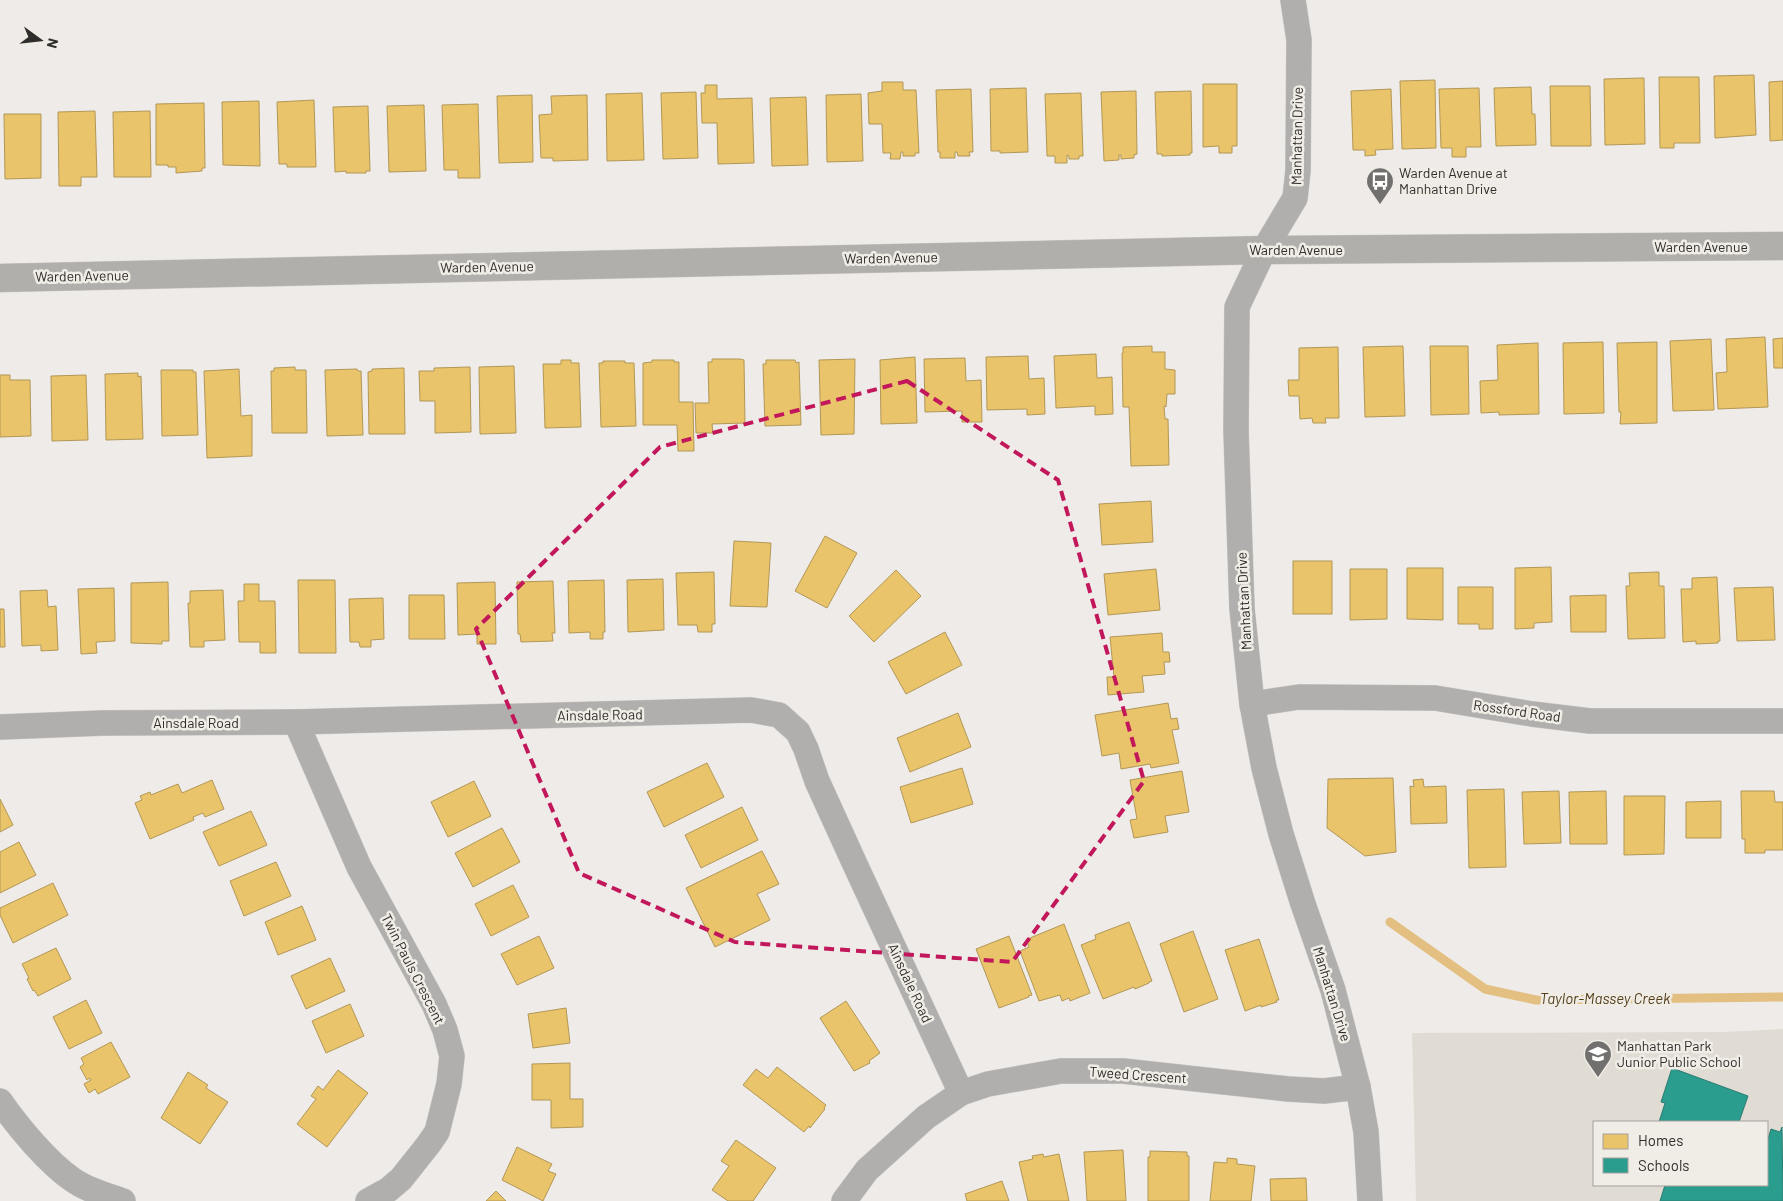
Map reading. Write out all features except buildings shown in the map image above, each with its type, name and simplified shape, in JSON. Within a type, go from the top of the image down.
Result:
[{"type":"main road","name":"Warden Avenue","points":[[0,278],[1264,250],[1783,246]]},
{"type":"street","name":"Manhattan Drive","points":[[1294,0],[1299,40],[1298,171],[1295,198],[1264,250],[1236,307],[1236,431],[1242,609],[1252,704],[1264,768],[1281,834],[1333,990],[1358,1087],[1366,1132],[1370,1201]]},
{"type":"street","name":"Rossford Road","points":[[1252,704],[1298,697],[1435,698],[1532,714],[1590,721],[1783,721]]},
{"type":"street","name":"Ainsdale Road","points":[[0,727],[103,723],[296,722],[751,710],[779,715],[798,732],[817,781],[852,860],[962,1093]]},
{"type":"street","name":"Twin Pauls Crescent","points":[[296,722],[359,867],[434,1004],[445,1030],[452,1056],[449,1084],[436,1132],[401,1179],[388,1190],[368,1201]]},
{"type":"street","name":"Tweed Crescent","points":[[844,1201],[867,1170],[926,1117],[962,1093],[988,1084],[1061,1071],[1124,1071],[1246,1085],[1324,1091],[1358,1087]]},
{"type":"street","points":[[0,1102],[40,1150],[74,1181],[94,1191],[122,1201]]},
{"type":"highlighted area","points":[[907,381],[1058,480],[1144,781],[1012,962],[735,942],[579,873],[476,629],[660,447]]},
{"type":"shaded area","name":"Manhattan Park Junior Public School","points":[[1783,1029],[1783,1201],[1416,1201],[1412,1033],[1723,1032]]},
{"type":"waterway","name":"Taylor-Massey Creek","points":[[1390,922],[1485,989],[1536,1000],[1783,997]]},
{"type":"place","name":"Warden Avenue at Manhattan Drive","points":[[1380,205]]},
{"type":"place","name":"Manhattan Park Junior Public School","points":[[1598,1078]]}]
